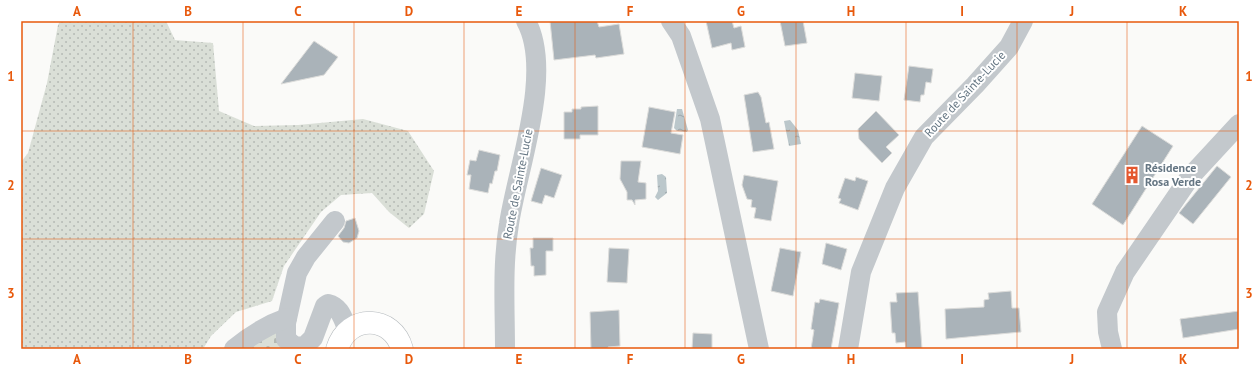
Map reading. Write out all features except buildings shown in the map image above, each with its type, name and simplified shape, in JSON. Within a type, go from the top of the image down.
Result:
[{"type":"main road","points":[[337,349],[348,330],[357,323],[368,322],[388,328],[397,337],[402,349]]},
{"type":"street","name":"Route de Sainte-Lucie","points":[[505,349],[505,266],[509,224],[535,102],[536,61],[529,27],[526,21]]},
{"type":"street","points":[[671,21],[681,36],[710,119],[759,349]]},
{"type":"street","name":"Route de Sainte-Lucie","points":[[848,349],[862,272],[895,188],[924,136],[975,85],[1009,47],[1023,21]]},
{"type":"street","points":[[1112,349],[1108,332],[1107,312],[1125,272],[1190,177],[1239,124]]},
{"type":"street","points":[[335,221],[306,257],[297,273],[287,318],[286,339],[295,346],[304,346],[313,338],[325,306],[328,304],[339,310],[348,330]]},
{"type":"street","points":[[234,349],[248,337],[287,318]]},
{"type":"green space","points":[[60,21],[166,21],[175,40],[213,43],[219,111],[254,126],[298,125],[363,119],[408,131],[434,171],[424,214],[409,228],[389,212],[372,193],[341,195],[321,212],[284,266],[272,301],[236,312],[211,336],[203,349],[21,349],[21,162],[28,153],[47,83]]},
{"type":"green space","points":[[281,328],[286,349],[244,349]]},
{"type":"water","points":[[677,109],[682,109],[688,130],[687,132],[677,131],[674,128]]},
{"type":"water","points":[[790,120],[798,130],[801,144],[789,146],[784,121]]},
{"type":"water","points":[[662,174],[666,177],[667,193],[658,200],[655,197],[658,191],[657,175]]},
{"type":"place","name":"Résidence Rosa Verde","points":[[1132,175]]}]
